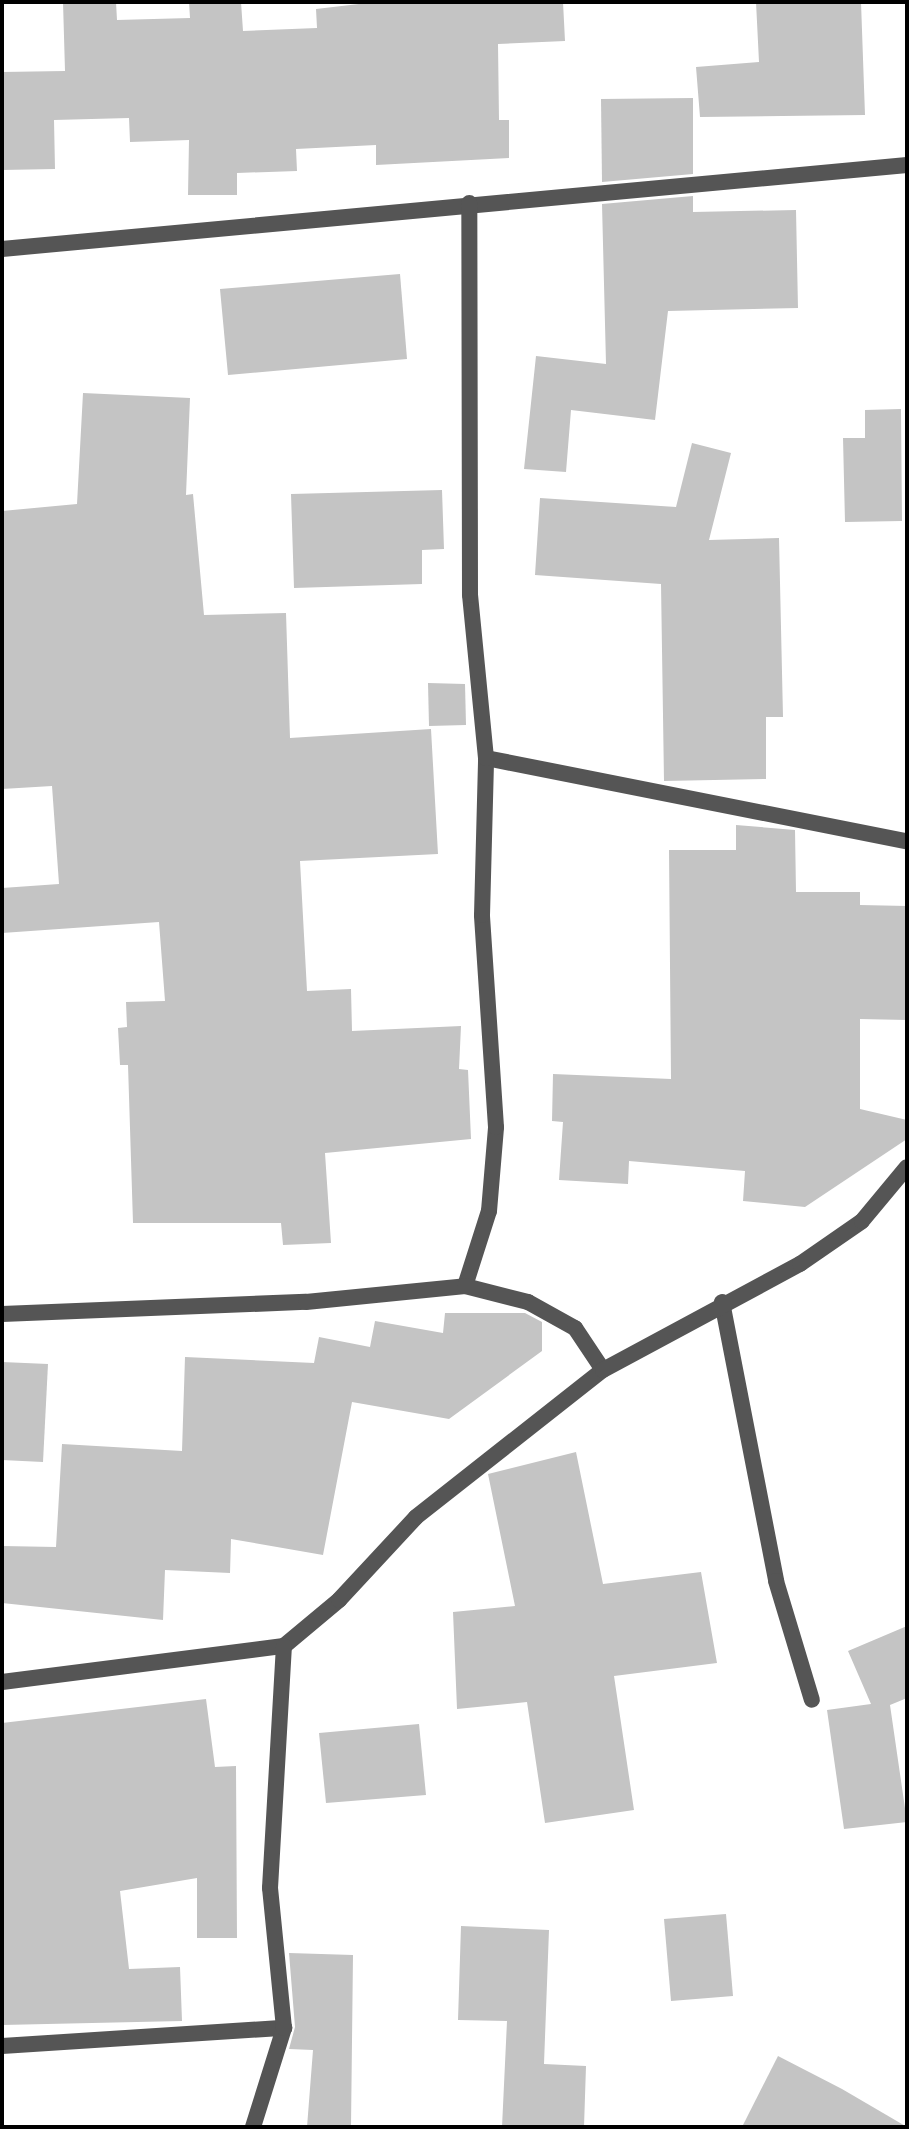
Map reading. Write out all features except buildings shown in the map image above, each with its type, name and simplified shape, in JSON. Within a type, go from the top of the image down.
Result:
[{"type":"street","points":[[2,249],[469,203],[907,165]]},
{"type":"street","points":[[465,1286],[489,1211],[496,1127],[482,915],[486,758],[470,595],[469,203]]},
{"type":"street","points":[[486,758],[907,841]]},
{"type":"street","points":[[2,1682],[284,1646],[339,1600],[416,1517],[603,1370],[722,1302],[765,1285],[862,1221],[907,1167]]},
{"type":"street","points":[[2,1314],[306,1302],[465,1286],[528,1302],[575,1328],[603,1370]]},
{"type":"street","points":[[722,1302],[776,1581],[812,1700]]},
{"type":"street","points":[[253,2127],[284,2028],[270,1888],[284,1646]]},
{"type":"street","points":[[2,2046],[284,2028]]}]
